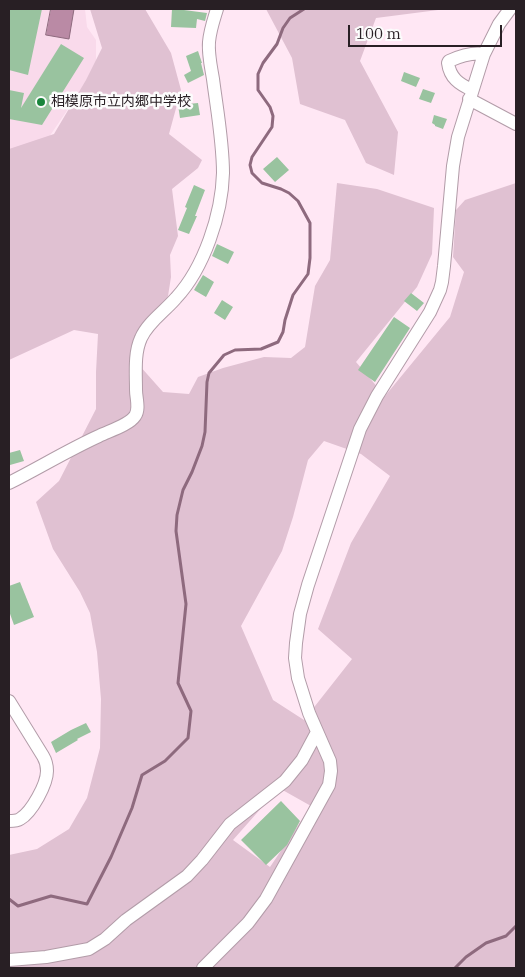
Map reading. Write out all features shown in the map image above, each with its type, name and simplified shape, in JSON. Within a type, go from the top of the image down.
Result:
[{"type":"street","points":[[9,483],[121,426],[132,420],[136,415],[138,409],[136,360],[139,343],[148,327],[176,299],[190,279],[209,238],[220,199],[223,173],[222,152],[209,46],[217,9]]},
{"type":"street","points":[[203,968],[248,923],[266,899],[329,785],[330,761],[300,688],[296,668],[296,642],[300,614],[360,429],[377,396],[430,312],[440,290],[453,166],[458,137],[484,54],[499,24],[510,9]]},
{"type":"street","points":[[484,54],[476,53],[449,60],[451,75],[471,95],[516,124]]},
{"type":"street","points":[[9,702],[43,756],[47,770],[45,782],[29,810],[20,818],[9,821]]},
{"type":"street","points":[[9,960],[70,953],[89,949],[105,940],[126,920],[187,876],[230,824],[285,781],[302,760],[317,732]]},
{"type":"shaded area","name":"相模原市立内郷中学校","points":[[9,9],[85,9],[87,27],[96,40],[96,68],[49,137],[9,153]]},
{"type":"shaded area","points":[[51,9],[74,9],[69,39],[46,35]]},
{"type":"shaded area","points":[[90,9],[145,9],[171,53],[181,90],[169,134],[202,160],[198,168],[172,189],[178,236],[170,255],[171,277],[168,296],[147,341],[139,365],[163,392],[189,394],[198,377],[264,357],[291,358],[305,347],[315,286],[330,260],[337,183],[377,189],[434,208],[432,254],[417,287],[356,362],[385,396],[450,317],[464,272],[453,257],[456,210],[465,200],[516,183],[516,968],[9,968],[9,855],[37,849],[69,829],[87,798],[100,748],[101,699],[97,652],[90,613],[80,592],[53,549],[36,502],[59,481],[96,409],[98,334],[74,330],[9,360],[9,149],[54,134],[86,80],[102,48]],"holes":[[[324,441],[361,454],[390,476],[351,543],[318,629],[352,659],[304,720],[273,700],[241,626],[282,551],[308,460]],[[279,788],[311,806],[270,867],[233,840]]]},
{"type":"shaded area","points":[[266,9],[483,9],[438,10],[376,18],[360,61],[398,132],[394,175],[366,163],[345,120],[300,104],[292,58]]},
{"type":"building","points":[[9,9],[42,9],[28,75],[9,70]]},
{"type":"building","points":[[172,9],[207,13],[205,21],[197,19],[196,28],[171,27]]},
{"type":"building","points":[[61,44],[84,58],[42,125],[9,119],[9,90],[24,93],[21,108]]},
{"type":"building","points":[[198,51],[204,75],[188,83],[184,75],[191,71],[186,56]]},
{"type":"building","points":[[404,72],[420,78],[416,87],[401,81]]},
{"type":"building","points":[[423,89],[435,93],[431,103],[419,99]]},
{"type":"building","points":[[198,103],[200,115],[180,118],[178,105]]},
{"type":"building","points":[[434,115],[447,119],[443,129],[432,123]]},
{"type":"building","points":[[277,157],[289,170],[275,182],[263,169]]},
{"type":"building","points":[[194,185],[205,190],[189,234],[178,230]]},
{"type":"building","points":[[217,244],[234,252],[228,264],[212,256]]},
{"type":"building","points":[[203,275],[214,282],[206,297],[194,290]]},
{"type":"building","points":[[411,293],[424,303],[417,311],[404,301]]},
{"type":"building","points":[[222,300],[233,307],[225,320],[214,313]]},
{"type":"building","points":[[394,317],[410,328],[375,382],[358,370]]},
{"type":"building","points":[[20,450],[24,461],[10,465],[9,453]]},
{"type":"building","points":[[20,582],[34,617],[14,625],[9,611],[9,586]]},
{"type":"building","points":[[86,723],[91,732],[56,753],[51,742]]},
{"type":"building","points":[[281,801],[300,821],[287,845],[266,865],[241,840]]},
{"type":"waterway","points":[[9,899],[18,906],[51,896],[87,904],[111,857],[132,808],[142,775],[165,761],[188,738],[191,711],[178,683],[186,604],[176,531],[177,515],[183,490],[202,446],[205,432],[209,373],[224,355],[235,350],[261,349],[278,342],[283,332],[293,295],[308,274],[310,223],[298,201],[289,193],[262,183],[252,173],[250,165],[252,157],[272,127],[273,116],[270,107],[258,90],[258,74],[263,63],[277,44],[283,28],[290,18],[304,9]]},
{"type":"waterway","points":[[455,968],[466,957],[486,943],[506,936],[516,926]]},
{"type":"place","name":"相模原市立内郷中学校","points":[[41,102]]}]
